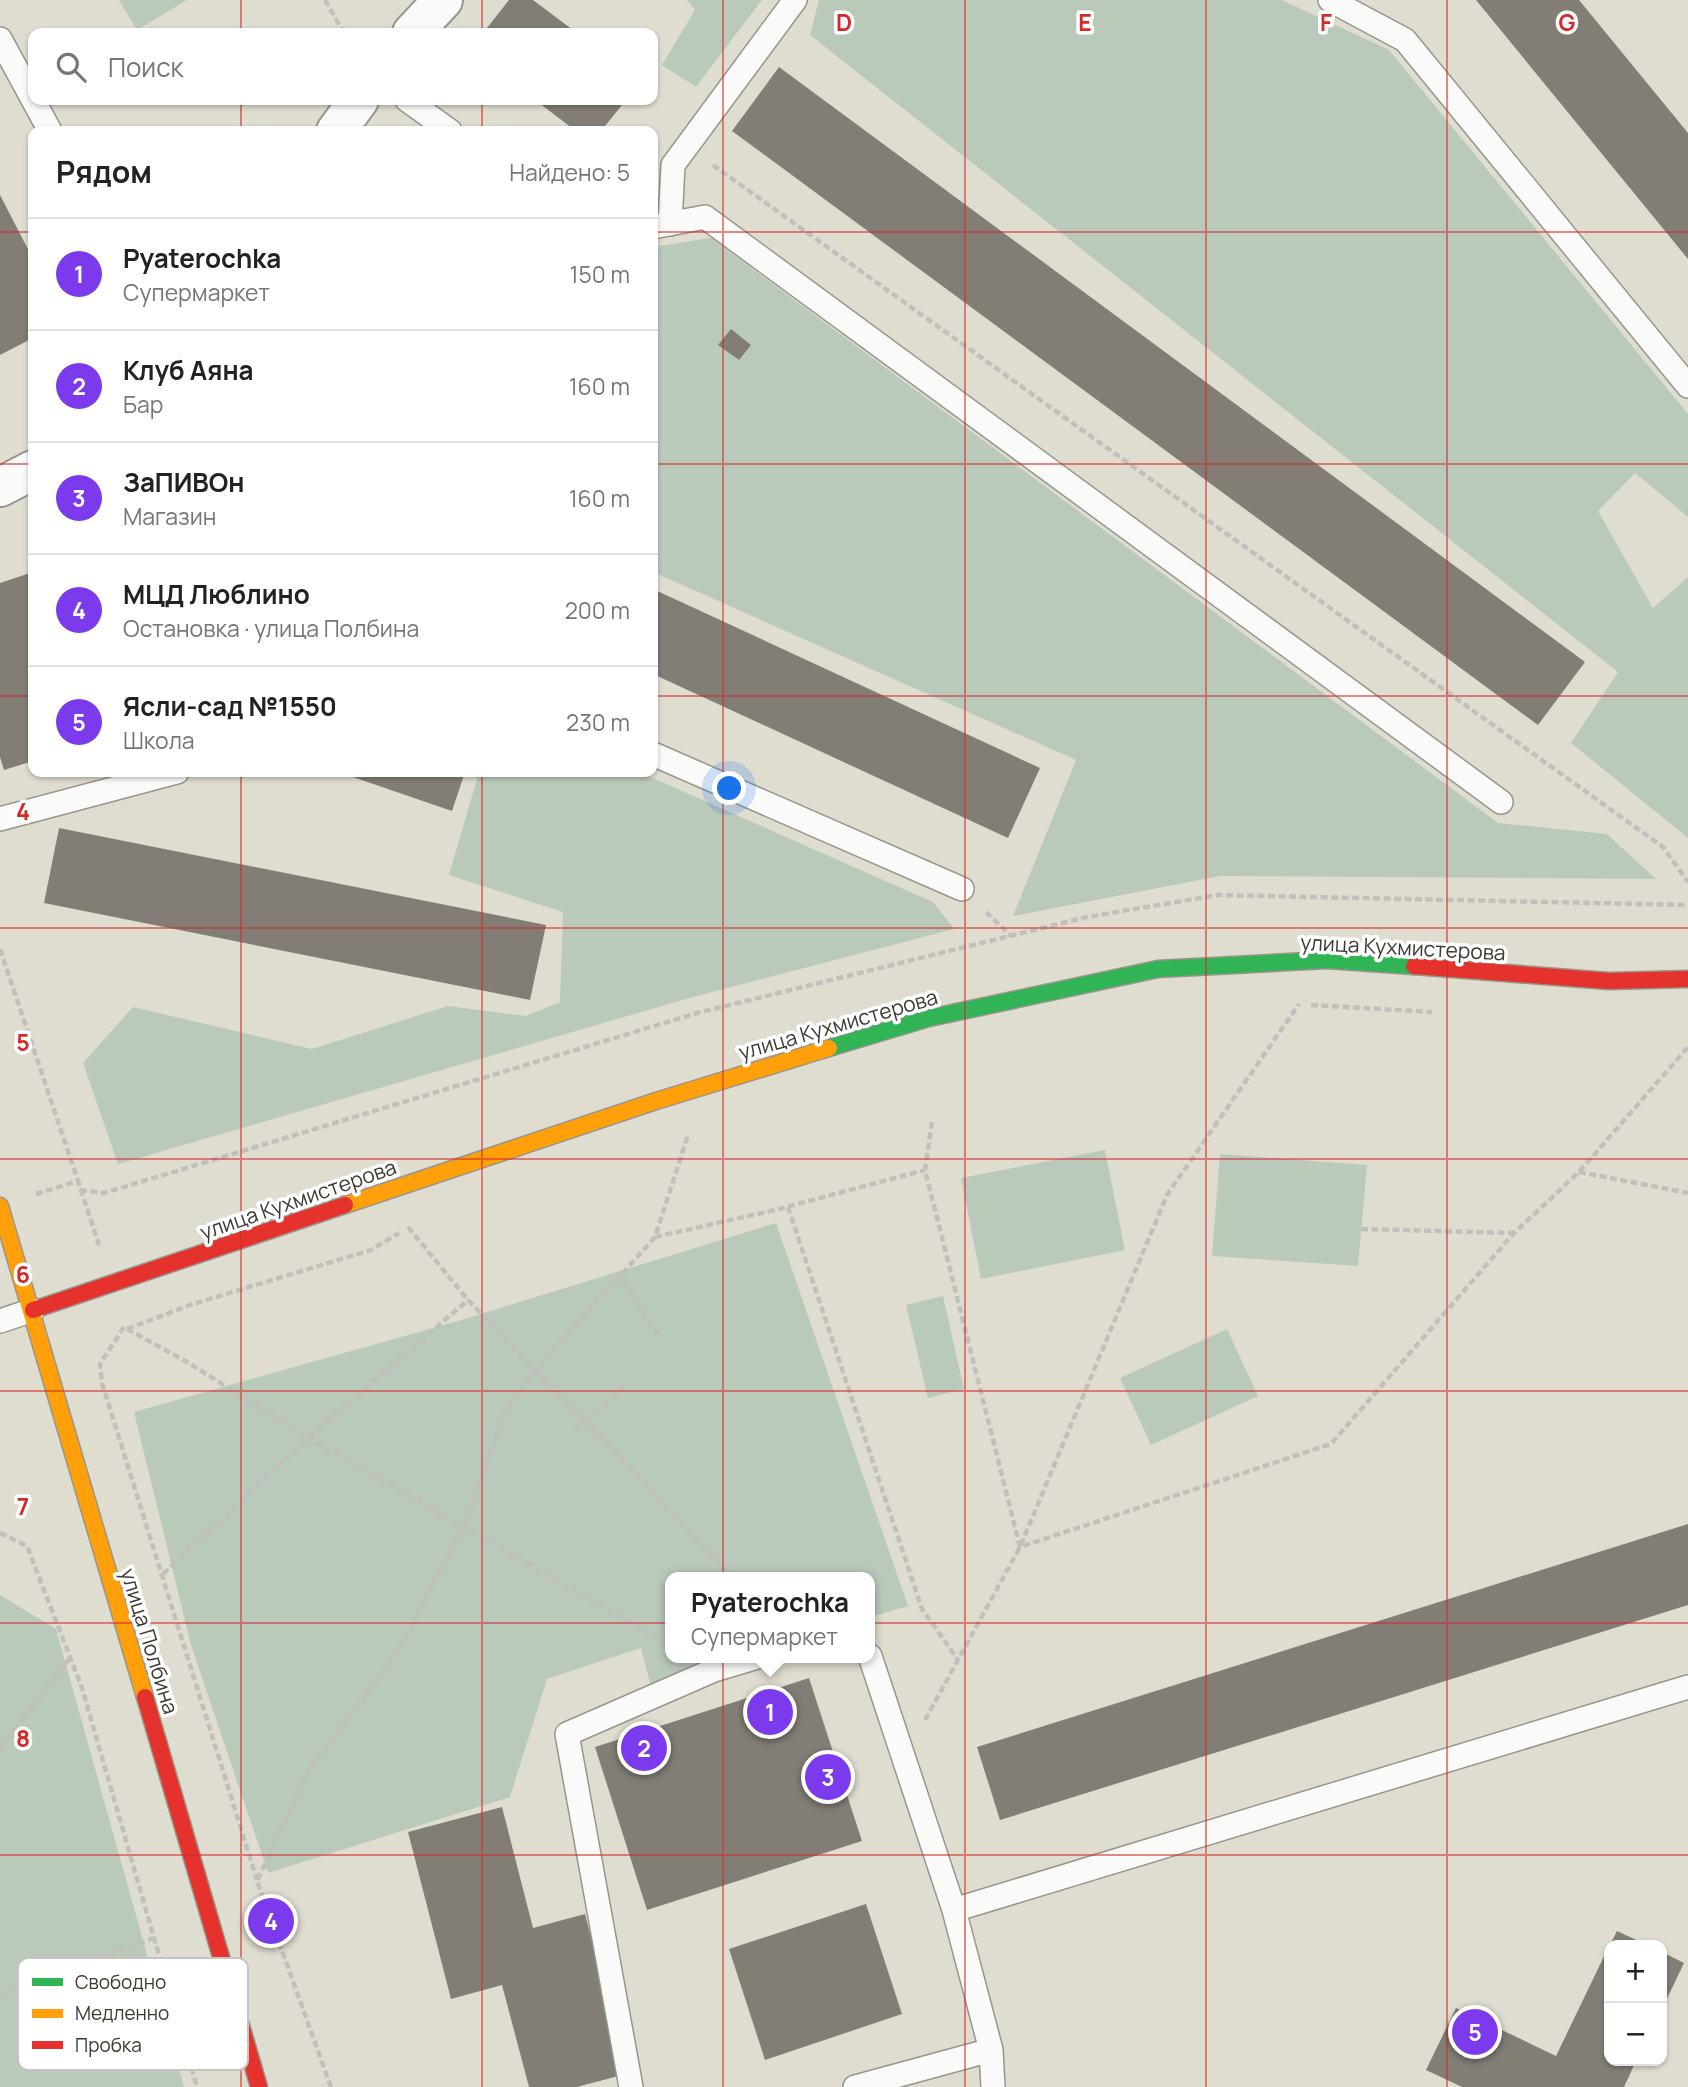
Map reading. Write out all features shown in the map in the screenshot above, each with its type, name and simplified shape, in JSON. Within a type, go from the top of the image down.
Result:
[{"type":"street","points":[[417,28],[443,0]]},
{"type":"street","points":[[340,126],[355,105]]},
{"type":"street","points":[[0,487],[28,473]]},
{"type":"street","name":"улица Кухмистерова","points":[[33,1310],[643,1105],[916,1021],[1158,969],[1327,960],[1609,981],[1688,979]]},
{"type":"street","name":"улица Полбина","points":[[0,1206],[33,1310],[221,1958]]},
{"type":"street","name":"улица Полбина","points":[[248,2049],[259,2087]]},
{"type":"lane","points":[[794,0],[673,165],[662,225],[705,217],[1501,802]]},
{"type":"lane","points":[[1330,0],[1405,40],[1688,386]]},
{"type":"lane","points":[[0,39],[28,91]]},
{"type":"lane","points":[[36,105],[47,126]]},
{"type":"lane","points":[[414,105],[443,126]]},
{"type":"lane","points":[[658,756],[962,889]]},
{"type":"lane","points":[[0,819],[139,777]]},
{"type":"lane","points":[[0,1321],[33,1310]]},
{"type":"lane","points":[[631,2087],[566,1734],[714,1670],[737,1663]]},
{"type":"lane","points":[[872,1663],[954,1910],[991,2050],[993,2087]]},
{"type":"lane","points":[[954,1910],[1688,1687]]},
{"type":"lane","points":[[855,2087],[991,2050]]},
{"type":"path","points":[[325,0],[341,28]]},
{"type":"path","points":[[687,146],[1663,846],[1688,882]]},
{"type":"path","points":[[0,949],[126,1328],[308,1438],[665,1642]]},
{"type":"path","points":[[1290,1003],[1446,1012]]},
{"type":"path","points":[[904,1758],[1020,1547],[1167,1195],[1299,1004]]},
{"type":"path","points":[[1020,1547],[1331,1444],[1514,1233],[1578,1172],[1688,1047]]},
{"type":"path","points":[[932,1122],[925,1170],[1020,1547]]},
{"type":"path","points":[[257,1881],[311,1766],[395,1656],[464,1526],[504,1414],[537,1369],[655,1237],[689,1132]]},
{"type":"path","points":[[655,1237],[788,1207],[925,1170]]},
{"type":"path","points":[[1578,1172],[1688,1194]]},
{"type":"path","points":[[26,1196],[78,1181]]},
{"type":"path","points":[[788,1207],[922,1609],[958,1660]]},
{"type":"path","points":[[331,2087],[257,1881],[102,1383],[100,1364],[126,1328],[190,1305],[371,1250],[419,1220]]},
{"type":"path","points":[[408,1227],[468,1300],[729,1572]]},
{"type":"path","points":[[1361,1229],[1514,1233]]},
{"type":"path","points":[[620,1276],[658,1334]]},
{"type":"path","points":[[163,1574],[308,1438],[468,1300]]},
{"type":"path","points":[[574,1433],[626,1383]]},
{"type":"path","points":[[0,1533],[27,1546],[82,1688],[159,1958]]},
{"type":"path","points":[[0,1748],[70,1657]]},
{"type":"path","points":[[98,1958],[153,1938]]},
{"type":"path","points":[[0,1994],[18,1987]]},
{"type":"path","points":[[192,2070],[197,2087]]},
{"type":"green space","points":[[119,0],[187,0],[140,28],[136,28]]},
{"type":"green space","points":[[687,0],[762,0],[696,87],[662,65],[695,10]]},
{"type":"green space","points":[[819,0],[1282,0],[1389,50],[1688,414],[1688,517],[1635,473],[1598,511],[1653,608],[1688,577],[1688,838],[1571,743],[1618,672],[810,35]]},
{"type":"green space","points":[[711,238],[1498,823],[1607,834],[1656,879],[1220,876],[1013,916],[1076,760],[658,574],[658,246]]},
{"type":"green space","points":[[478,777],[650,777],[933,902],[954,929],[693,997],[118,1164],[83,1063],[133,1007],[312,1049],[448,1006],[526,1016],[560,1002],[563,912],[449,875]]},
{"type":"green space","points":[[1105,1150],[1125,1250],[981,1279],[961,1178]]},
{"type":"green space","points":[[1220,1154],[1367,1165],[1358,1266],[1212,1256]]},
{"type":"green space","points":[[776,1223],[908,1606],[875,1616],[875,1572],[665,1572],[665,1663],[717,1663],[650,1683],[641,1648],[547,1679],[510,1797],[268,1873],[191,1645],[134,1412],[458,1321]]},
{"type":"green space","points":[[943,1296],[964,1389],[928,1398],[906,1305]]},
{"type":"green space","points":[[1227,1329],[1258,1396],[1151,1445],[1120,1378]]},
{"type":"green space","points":[[0,1595],[56,1629],[148,1958],[18,1958],[18,2070],[179,2070],[184,2087],[0,2087]]},
{"type":"building","points":[[509,0],[533,0],[570,28],[487,28]]},
{"type":"building","points":[[1476,0],[1579,0],[1688,133],[1688,259]]},
{"type":"building","points":[[779,67],[1585,662],[1538,725],[732,131]]},
{"type":"building","points":[[542,105],[622,105],[605,126],[569,126]]},
{"type":"building","points":[[0,195],[28,249],[28,341],[0,355]]},
{"type":"building","points":[[731,329],[751,345],[739,360],[718,345]]},
{"type":"building","points":[[28,574],[28,763],[4,770],[0,757],[0,583]]},
{"type":"building","points":[[658,591],[1040,768],[1008,838],[658,676]]},
{"type":"building","points":[[353,777],[463,777],[452,811]]},
{"type":"building","points":[[59,828],[546,925],[530,1000],[44,903]]},
{"type":"building","points":[[1688,1524],[1688,1605],[1000,1820],[977,1747]]},
{"type":"building","points":[[809,1678],[862,1841],[647,1910],[595,1747]]},
{"type":"building","points":[[502,1807],[533,1928],[585,1914],[626,2074],[577,2087],[529,2087],[502,1985],[451,1999],[408,1832]]},
{"type":"building","points":[[866,1904],[902,2014],[765,2060],[729,1949]]},
{"type":"building","points":[[1617,1931],[1636,1940],[1612,1940]]},
{"type":"building","points":[[1667,1954],[1684,1963],[1667,1999]]},
{"type":"building","points":[[1604,1956],[1604,2066],[1634,2066],[1624,2087],[1462,2087],[1426,2070],[1456,2008],[1556,2056]]},
{"type":"traffic: fast","points":[[829,1048],[929,1018],[1158,969],[1327,960],[1414,966]]},
{"type":"traffic: slow","points":[[345,1205],[656,1101],[829,1048]]},
{"type":"traffic: slow","points":[[0,1206],[145,1697]]},
{"type":"traffic: jam","points":[[1414,966],[1609,981],[1688,979]]},
{"type":"traffic: jam","points":[[33,1310],[345,1205]]},
{"type":"traffic: jam","points":[[145,1697],[221,1958]]},
{"type":"traffic: jam","points":[[248,2049],[259,2087]]},
{"type":"place","name":"Pyaterochka","points":[[770,1712]]},
{"type":"place","name":"Клуб Аяна","points":[[644,1748]]},
{"type":"place","name":"ЗаПИВОн","points":[[828,1777]]},
{"type":"place","name":"МЦД Люблино","points":[[271,1921]]},
{"type":"place","name":"Ясли-сад №1550","points":[[1475,2032]]}]
